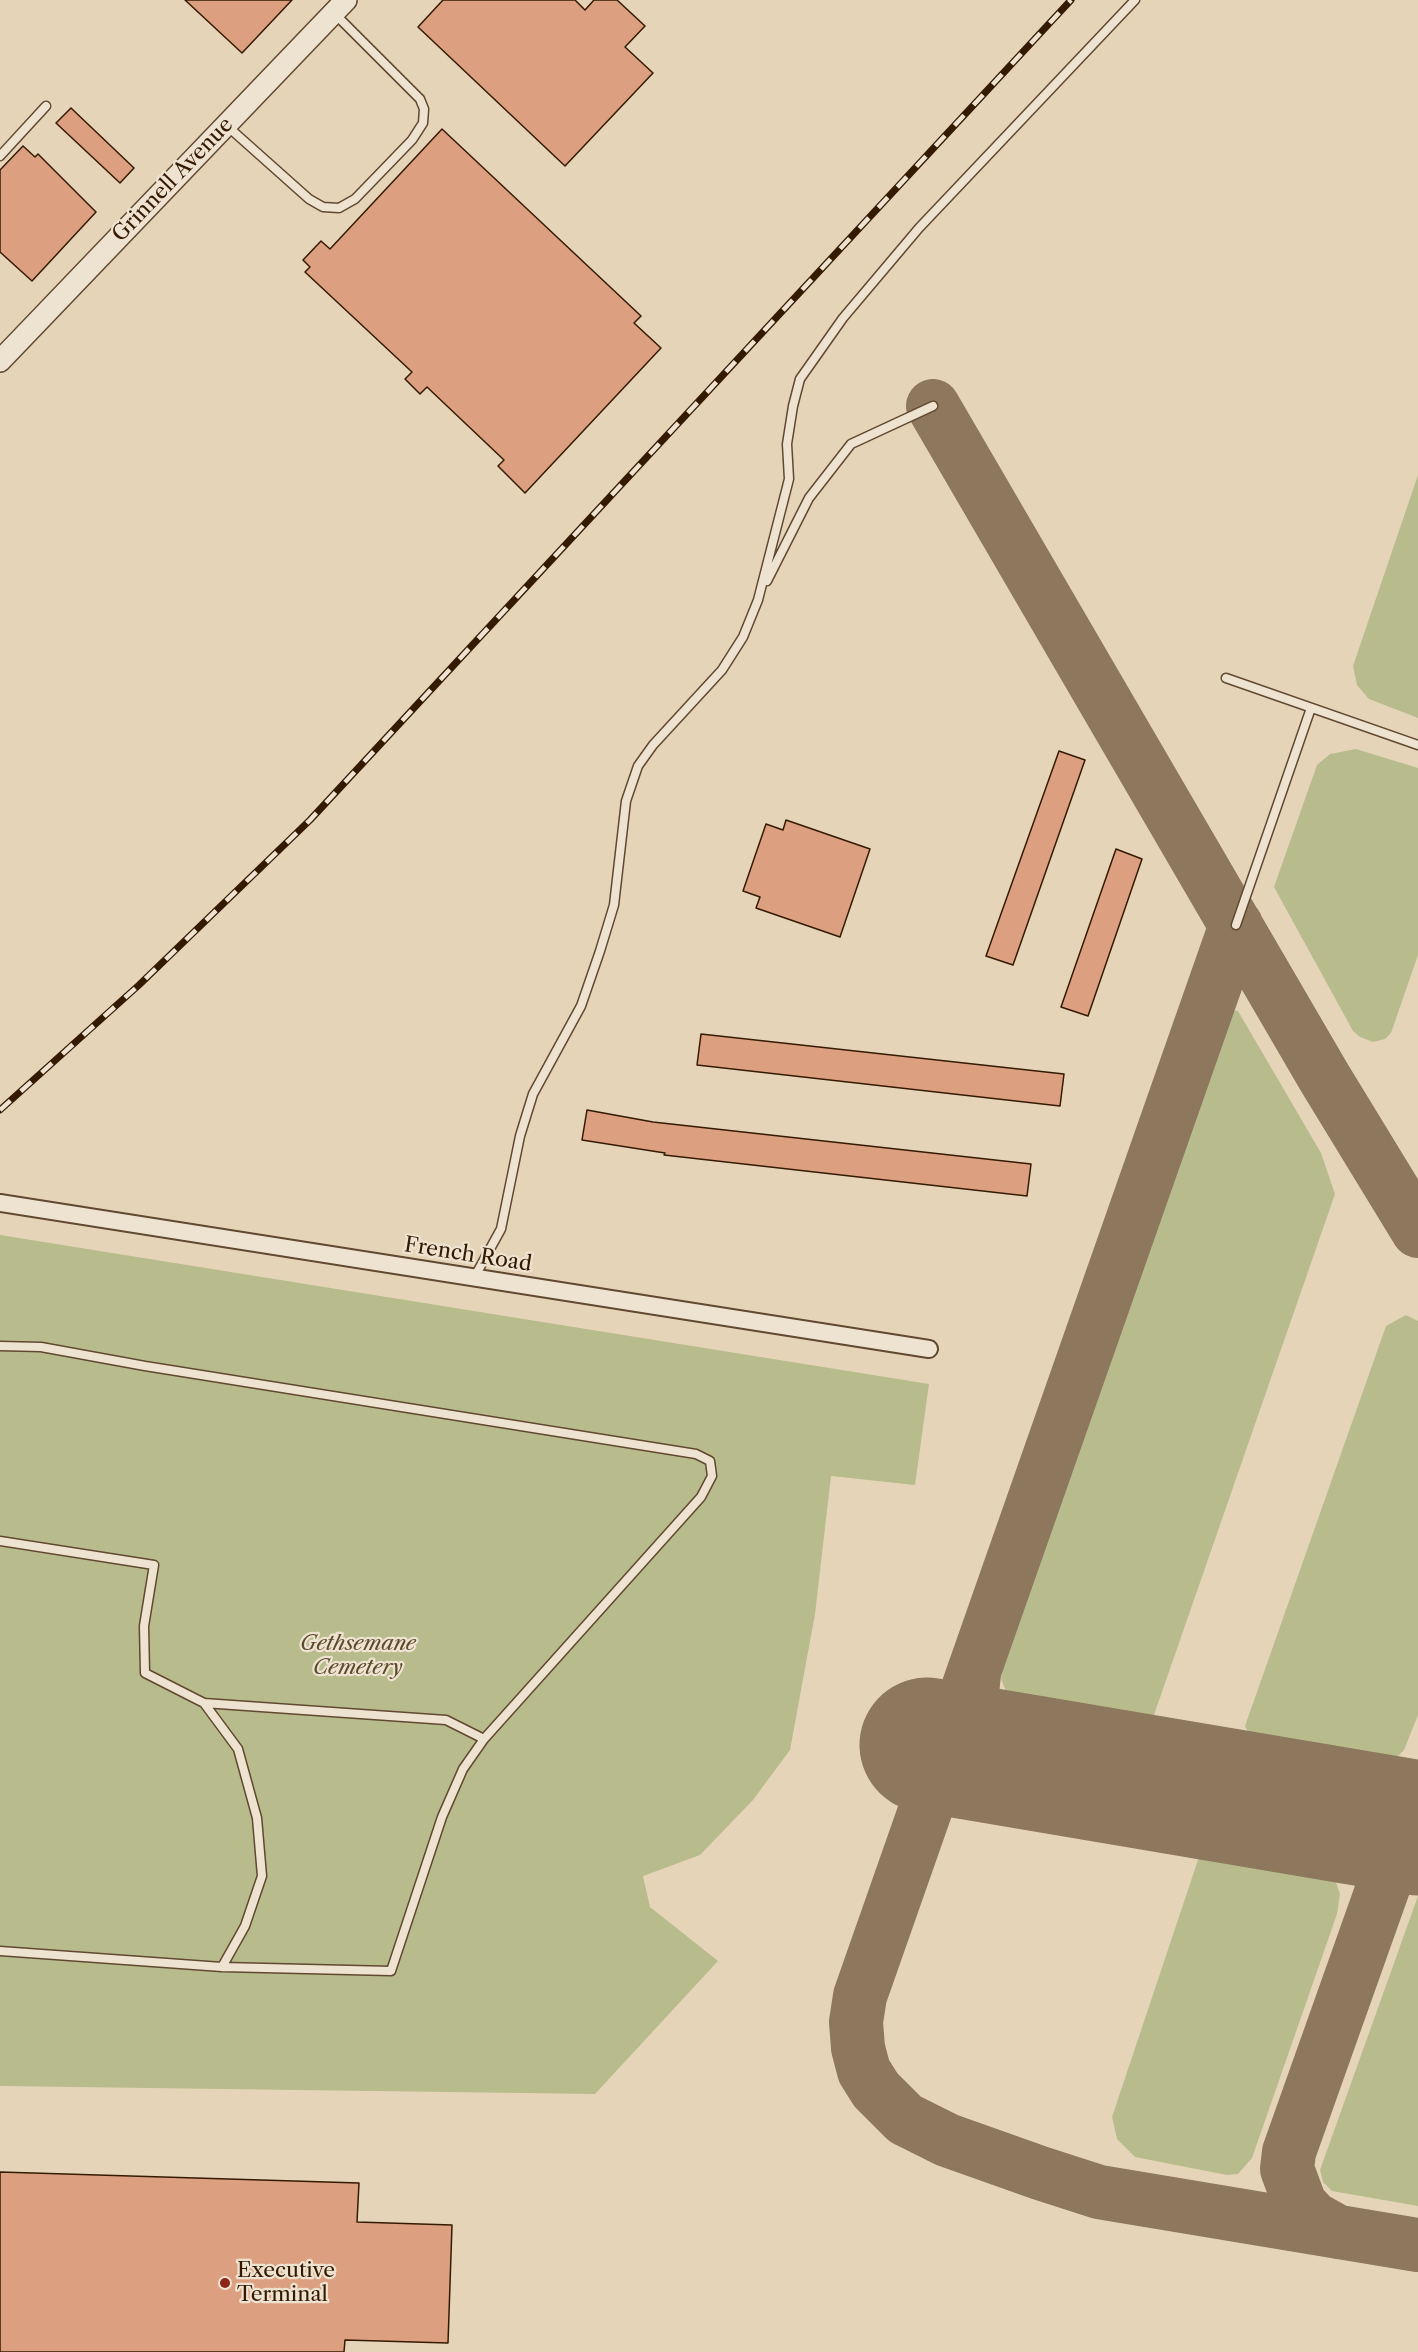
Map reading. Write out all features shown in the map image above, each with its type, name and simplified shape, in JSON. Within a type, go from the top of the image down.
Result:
[{"type":"street","name":"Grinnell Avenue","points":[[0,361],[340,6]]},
{"type":"street","name":"French Road","points":[[0,1203],[928,1349]]},
{"type":"lane","points":[[758,600],[789,479],[787,444],[800,379],[843,318],[919,228],[1135,0]]},
{"type":"lane","points":[[226,125],[309,199],[323,207],[339,208],[355,199],[412,140],[423,123],[424,109],[420,99],[340,6]]},
{"type":"lane","points":[[0,156],[46,106]]},
{"type":"lane","points":[[474,1278],[501,1229],[520,1136],[533,1094],[581,1006],[600,951],[614,905],[626,801],[638,766],[653,745],[722,670],[743,638],[758,600],[809,498],[851,444],[933,406]]},
{"type":"lane","points":[[1226,678],[1418,745]]},
{"type":"lane","points":[[1236,925],[1311,708]]},
{"type":"lane","points":[[0,1346],[41,1347],[145,1366],[696,1454],[710,1461],[712,1476],[701,1497],[484,1739],[463,1769],[442,1816],[391,1971],[222,1966],[0,1951]]},
{"type":"lane","points":[[0,1541],[154,1565],[144,1626],[145,1673],[204,1703],[446,1719],[484,1739]]},
{"type":"lane","points":[[204,1703],[238,1749],[257,1818],[262,1876],[245,1926],[222,1966]]},
{"type":"green space","points":[[1418,475],[1418,718],[1369,699],[1357,685],[1353,666]]},
{"type":"green space","points":[[1356,749],[1418,768],[1418,955],[1391,1033],[1385,1039],[1373,1042],[1360,1037],[1353,1031],[1274,887],[1317,765],[1330,754]]},
{"type":"green space","points":[[1232,1010],[1238,1011],[1321,1153],[1335,1194],[1147,1735],[1036,1717],[1021,1710],[1009,1698],[1001,1679],[1003,1658]]},
{"type":"green space","name":"Gethsemane Cemetery","points":[[0,1235],[929,1384],[915,1485],[831,1476],[815,1614],[790,1750],[753,1800],[700,1855],[643,1876],[650,1907],[718,1961],[595,2094],[0,2086]]},
{"type":"green space","points":[[1406,1315],[1418,1321],[1418,1715],[1404,1750],[1395,1759],[1378,1767],[1365,1768],[1257,1752],[1245,1726],[1386,1326]]},
{"type":"green space","points":[[1231,1841],[1315,1856],[1332,1871],[1340,1894],[1337,1914],[1252,2158],[1238,2174],[1227,2175],[1135,2157],[1117,2139],[1112,2117],[1199,1857]]},
{"type":"green space","points":[[1418,1896],[1418,2206],[1332,2191],[1323,2182],[1320,2170]]},
{"type":"building","points":[[185,0],[292,0],[242,53]]},
{"type":"building","points":[[443,0],[575,0],[585,10],[594,0],[617,0],[645,26],[625,47],[653,73],[565,166],[418,27]]},
{"type":"building","points":[[71,108],[134,168],[120,183],[56,123]]},
{"type":"building","points":[[442,129],[641,316],[634,323],[661,348],[525,493],[498,466],[504,460],[427,387],[420,394],[405,379],[412,372],[305,272],[310,267],[303,260],[321,241],[330,249]]},
{"type":"building","points":[[23,146],[35,157],[38,154],[96,212],[32,281],[0,252],[0,170]]},
{"type":"building","points":[[1059,751],[1085,760],[1013,965],[986,956]]},
{"type":"building","points":[[786,820],[870,849],[840,937],[756,908],[760,897],[743,891],[766,824],[783,830]]},
{"type":"building","points":[[1116,849],[1142,859],[1088,1016],[1061,1007]]},
{"type":"building","points":[[701,1034],[1064,1074],[1060,1106],[697,1065]]},
{"type":"building","points":[[587,1110],[653,1122],[1031,1164],[1027,1196],[664,1155],[665,1153],[582,1140]]},
{"type":"building","name":"Executive Terminal","points":[[0,2172],[359,2183],[357,2222],[452,2225],[448,2343],[345,2340],[344,2352],[0,2352]]},
{"type":"taxiway","points":[[933,406],[1324,1077],[1418,1231]]},
{"type":"taxiway","points":[[1236,925],[860,1996],[856,2022],[858,2048],[864,2071],[876,2090],[905,2119],[947,2140],[1040,2173],[1099,2192],[1418,2245]]},
{"type":"taxiway","points":[[974,1674],[972,1693],[976,1723],[991,1747],[1006,1758]]},
{"type":"taxiway","points":[[1338,2232],[1313,2218],[1300,2204],[1287,2169],[1289,2152],[1418,1789]]},
{"type":"runway","points":[[927,1745],[1418,1828]]},
{"type":"railway","points":[[0,1110],[139,985],[310,820],[1071,0]]},
{"type":"place","name":"Executive Terminal","points":[[225,2283]]}]
